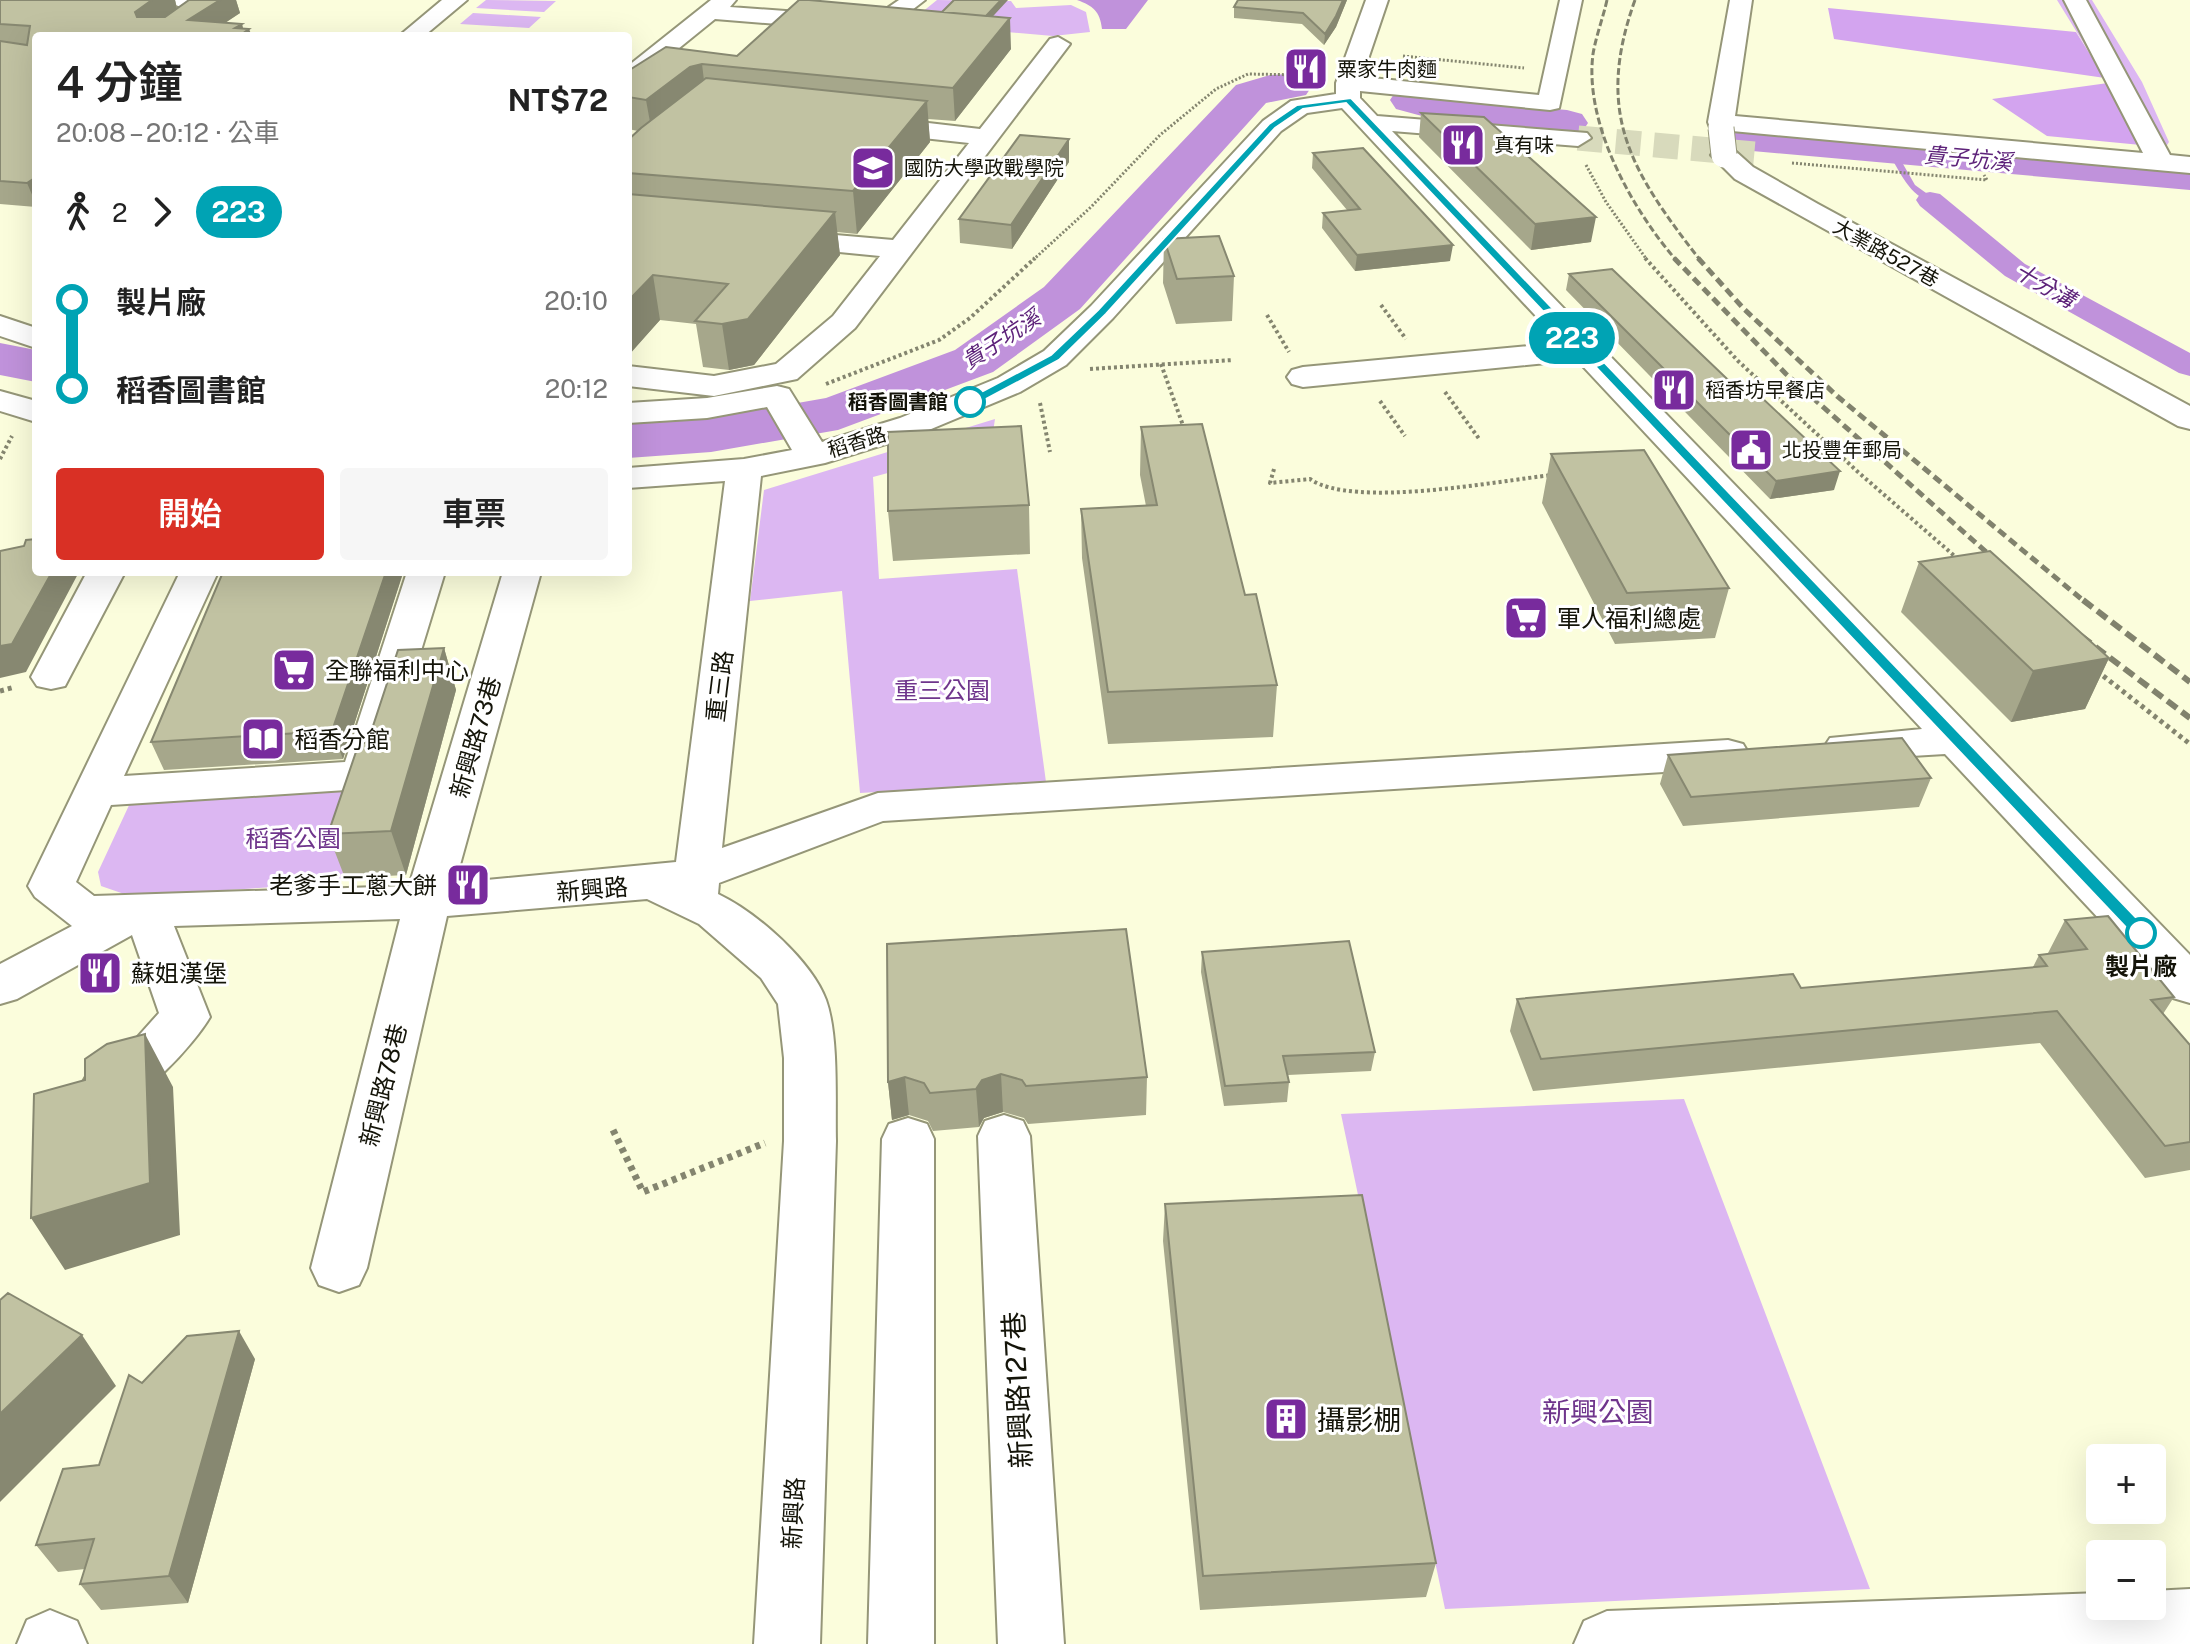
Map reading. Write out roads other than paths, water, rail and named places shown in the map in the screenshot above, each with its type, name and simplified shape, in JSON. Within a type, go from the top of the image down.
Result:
[{"type":"street","points":[[415,32],[456,0]]},
{"type":"street","points":[[878,25],[914,0]]},
{"type":"street","points":[[1377,0],[1358,52],[1355,102],[1584,350],[2190,985]]},
{"type":"street","points":[[1355,102],[1550,103],[1571,0]]},
{"type":"street","points":[[1741,0],[1722,135],[1974,145],[2190,165]]},
{"type":"street","points":[[2075,0],[2161,162]]},
{"type":"street","points":[[180,9],[208,1]]},
{"type":"street","points":[[632,75],[718,6],[908,29]]},
{"type":"street","points":[[632,376],[714,386],[786,372],[844,322],[1058,44],[1028,41]]},
{"type":"street","points":[[1355,102],[1399,123],[1578,138]]},
{"type":"street","name":"稻香路","points":[[632,478],[744,469],[806,444],[912,425],[1009,385],[1055,358],[1102,312],[1272,126],[1300,106],[1355,102]]},
{"type":"street","points":[[846,122],[987,137]]},
{"type":"street","name":"大業路527巷","points":[[1722,135],[1744,173],[2190,419]]},
{"type":"street","points":[[1974,145],[1984,173]]},
{"type":"street","points":[[750,236],[902,249]]},
{"type":"street","points":[[0,325],[32,337]]},
{"type":"street","points":[[1303,377],[1584,350]]},
{"type":"street","points":[[632,413],[779,400],[806,444]]},
{"type":"street","points":[[0,401],[32,411]]},
{"type":"street","name":"重三路","points":[[681,887],[744,469]]},
{"type":"street","points":[[51,677],[104,576]]},
{"type":"street","name":"新興路","points":[[197,576],[51,886],[84,913],[427,902],[681,887],[746,935],[778,966],[802,1001],[809,1058],[810,1125],[787,1644]]},
{"type":"street","points":[[97,792],[362,775],[425,576]]},
{"type":"street","name":"新興路73巷","points":[[427,902],[521,576]]},
{"type":"street","points":[[681,887],[878,807],[1958,740]]},
{"type":"street","name":"新興路78巷","points":[[339,1268],[427,902]]},
{"type":"street","points":[[0,986],[140,910],[154,932],[185,1017],[152,1055],[67,1114]]},
{"type":"street","name":"新興路127巷","points":[[1004,1136],[1031,1644]]},
{"type":"street","points":[[901,1644],[908,1139]]},
{"type":"street","points":[[1607,1644],[1922,1640],[2190,1622]]},
{"type":"waterway","name":"貴子坑溪","points":[[632,441],[711,435],[838,413],[974,361],[1062,298],[1251,94],[1270,87],[1292,86]]},
{"type":"waterway","name":"貴子坑溪","points":[[1411,100],[1459,113],[1567,123]]},
{"type":"waterway","name":"貴子坑溪","points":[[1745,140],[2190,177]]},
{"type":"waterway","points":[[1892,152],[1912,186],[1930,200]]},
{"type":"waterway","name":"十分溝","points":[[1930,200],[2015,270],[2190,366]]},
{"type":"waterway","name":"貴子坑溪","points":[[0,359],[32,365]]},
{"type":"waterway","points":[[705,435],[706,441],[711,442]]},
{"type":"tunnel","points":[[1578,138],[1755,154]]},
{"type":"railway","points":[[1607,0],[1593,54],[1592,81],[1596,109],[1628,191],[1676,260]]},
{"type":"railway","points":[[1635,0],[1623,40],[1618,76],[1619,109],[1626,139],[1638,169],[1655,198],[1700,260]]},
{"type":"railway","points":[[1674,258],[1786,374],[2003,567]]},
{"type":"railway","points":[[1698,258],[1744,309],[1837,396],[2085,602]]},
{"type":"railway","points":[[2083,600],[2190,682]]},
{"type":"railway","points":[[2081,636],[2190,718]]},
{"type":"place","name":"粟家牛肉麵","points":[[1306,69]]},
{"type":"place","name":"真有味","points":[[1463,145]]},
{"type":"place","name":"國防大學政戰學院","points":[[873,168]]},
{"type":"place","name":"稻香坊早餐店","points":[[1674,390]]},
{"type":"place","name":"稻香圖書館","points":[[970,402]]},
{"type":"place","name":"北投豐年郵局","points":[[1751,450]]},
{"type":"place","name":"軍人福利總處","points":[[1526,618]]},
{"type":"place","name":"全聯福利中心","points":[[294,670]]},
{"type":"place","name":"稻香分館","points":[[263,739]]},
{"type":"place","name":"老爹手工蔥大餅","points":[[468,885]]},
{"type":"place","name":"製片廠","points":[[2141,933]]},
{"type":"place","name":"蘇姐漢堡","points":[[100,973]]},
{"type":"place","name":"攝影棚","points":[[1286,1419]]},
{"type":"park label","name":"重三公園","points":[[942,690]]},
{"type":"park label","name":"稻香公園","points":[[293,838]]},
{"type":"park label","name":"新興公園","points":[[1598,1411]]}]
